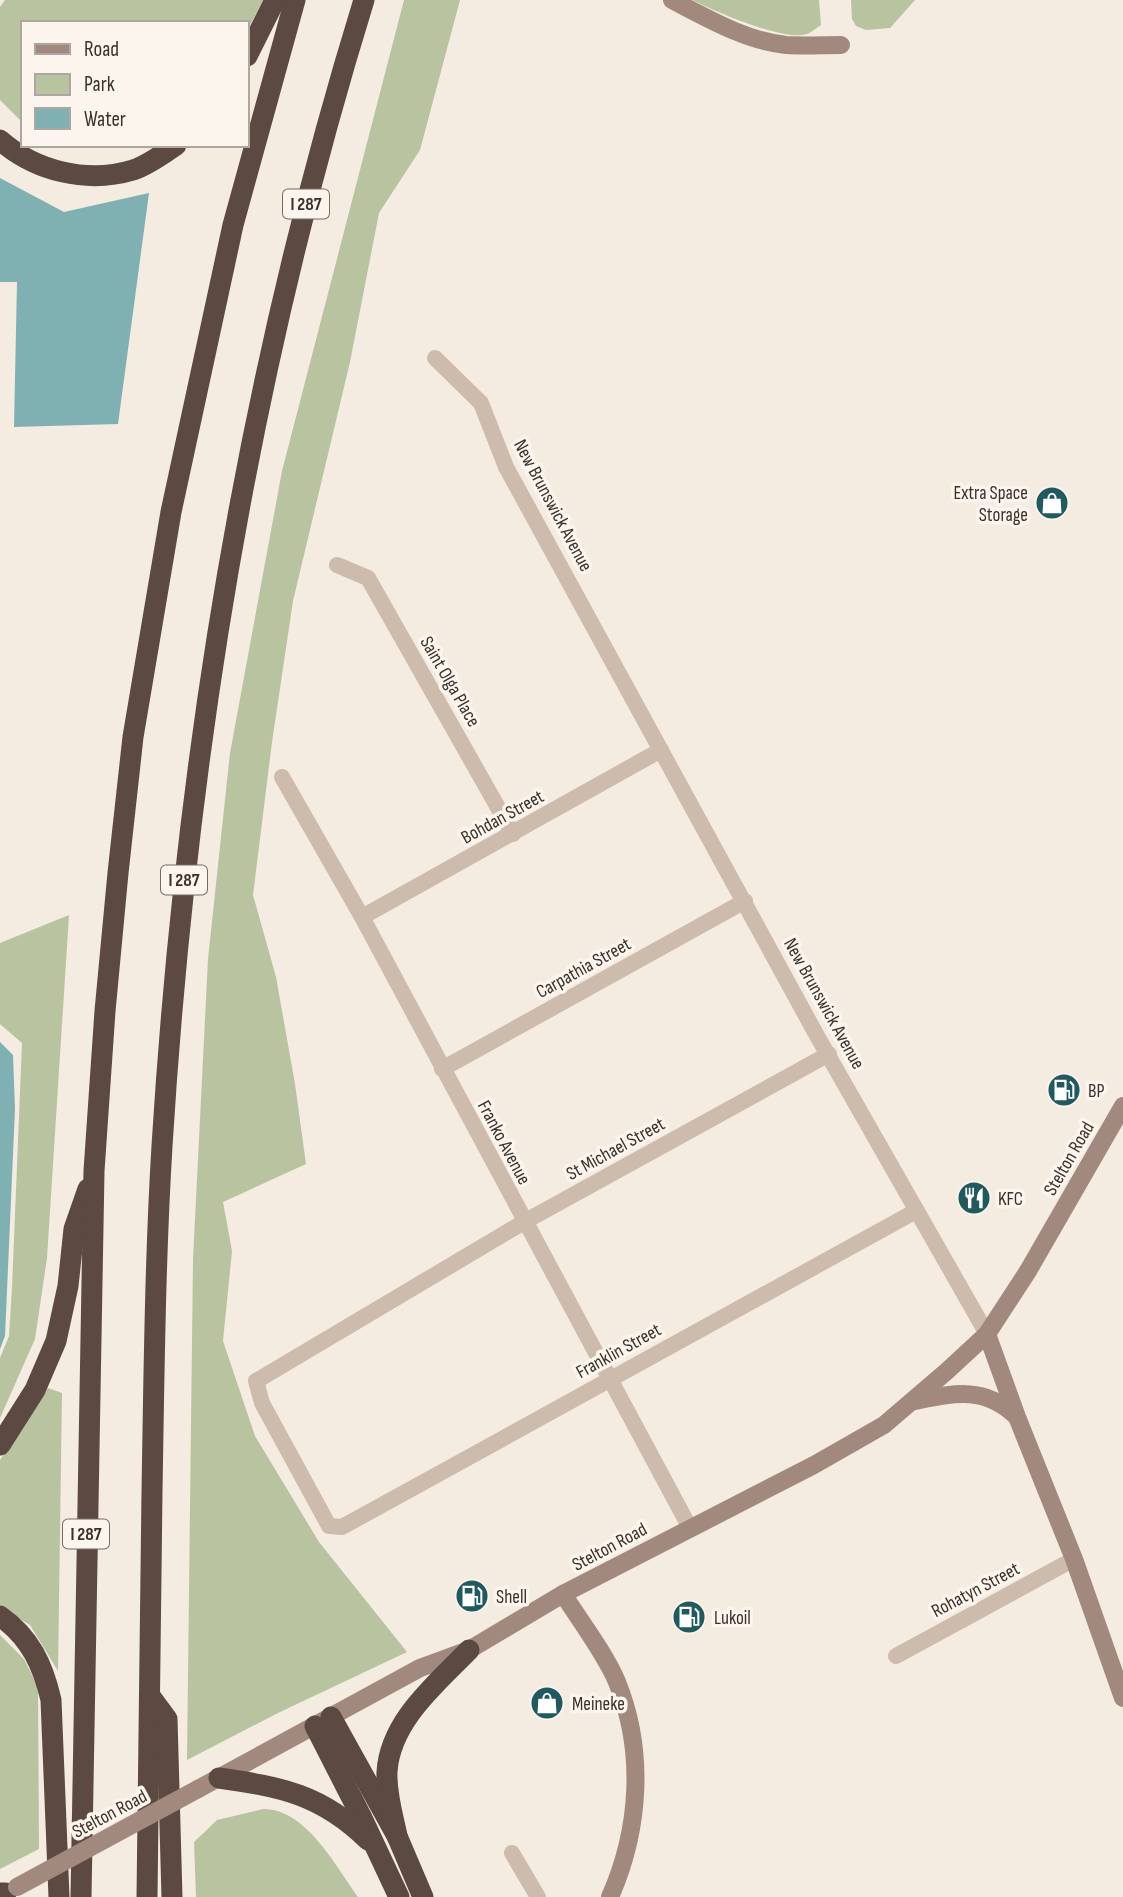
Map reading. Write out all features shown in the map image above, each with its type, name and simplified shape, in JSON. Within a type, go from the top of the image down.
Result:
[{"type":"highway","points":[[248,54],[275,0]]},
{"type":"highway","name":"I 287","points":[[81,1897],[94,1171],[118,873],[134,737],[171,512],[213,307],[254,143],[295,0]]},
{"type":"highway","name":"I 287","points":[[147,1897],[157,1252],[172,998],[188,836],[222,597],[258,410],[310,189],[364,0]]},
{"type":"highway","points":[[0,140],[24,159],[50,170],[80,175],[133,170],[173,147]]},
{"type":"highway","points":[[0,1445],[34,1390],[56,1341],[68,1286],[74,1229],[94,1171]]},
{"type":"highway","points":[[0,1616],[26,1640],[37,1657],[45,1674],[51,1700],[59,1897]]},
{"type":"highway","points":[[397,1836],[387,1779],[396,1737],[421,1699],[469,1650]]},
{"type":"highway","points":[[150,1696],[167,1719],[172,1897]]},
{"type":"highway","points":[[323,1721],[397,1836],[423,1897]]},
{"type":"highway","points":[[323,1721],[374,1847],[399,1897]]},
{"type":"highway","points":[[219,1778],[295,1792],[316,1801],[355,1828],[374,1847]]},
{"type":"main road","points":[[672,0],[716,23],[771,43],[841,45]]},
{"type":"main road","name":"Stelton Road","points":[[6,1892],[420,1668],[469,1650],[564,1594],[814,1465],[884,1425],[987,1334],[1028,1271],[1123,1106]]},
{"type":"main road","name":"New Brunswick Avenue","points":[[987,1334],[1074,1559],[1123,1698]]},
{"type":"main road","points":[[912,1402],[953,1393],[983,1396],[1002,1404],[1017,1417]]},
{"type":"main road","points":[[564,1594],[616,1679],[630,1720],[636,1765],[636,1802],[630,1842],[610,1897]]},
{"type":"street","name":"New Brunswick Avenue","points":[[435,358],[481,403],[506,467],[916,1211],[987,1334]]},
{"type":"street","name":"Saint Olga Place","points":[[337,565],[368,578],[513,834]]},
{"type":"street","name":"Bohdan Street","points":[[362,917],[661,750]]},
{"type":"street","name":"Franko Avenue","points":[[282,777],[362,917],[690,1528]]},
{"type":"street","name":"Carpathia Street","points":[[442,1069],[745,901]]},
{"type":"street","name":"St Michael Street","points":[[342,1527],[329,1526],[262,1403],[256,1381],[524,1222],[829,1054]]},
{"type":"street","name":"Franklin Street","points":[[342,1527],[916,1211]]},
{"type":"street","name":"Rohatyn Street","points":[[895,1656],[1074,1559]]},
{"type":"street","points":[[512,1853],[537,1897]]},
{"type":"green space","points":[[5,0],[263,0],[248,29],[248,21],[21,21],[21,121],[0,100],[0,7]]},
{"type":"green space","points":[[404,0],[460,0],[420,150],[379,213],[350,362],[293,601],[253,895],[276,977],[306,1164],[223,1202],[232,1251],[223,1341],[255,1436],[319,1542],[407,1652],[187,1760],[193,1259],[208,959],[230,753],[282,471]]},
{"type":"green space","points":[[692,0],[819,0],[821,25],[807,34],[783,34],[750,24]]},
{"type":"green space","points":[[851,0],[915,0],[890,28],[866,30],[856,26],[852,19]]},
{"type":"green space","points":[[69,915],[47,1258],[35,1339],[0,1418],[0,1358],[9,1336],[12,1288],[22,1043],[0,1024],[0,943]]},
{"type":"green space","points":[[48,1388],[62,1393],[58,1671],[30,1625],[0,1607],[0,1460]]},
{"type":"green space","points":[[0,1635],[24,1659],[38,1687],[39,1849],[0,1869]]},
{"type":"green space","points":[[263,1809],[278,1811],[306,1828],[329,1855],[358,1897],[196,1897],[194,1842],[217,1820]]},
{"type":"water","points":[[0,178],[64,212],[149,193],[118,424],[14,427],[17,282],[0,282]]},
{"type":"water","points":[[0,1042],[13,1055],[15,1109],[5,1336],[0,1349]]},
{"type":"place","name":"Extra Space Storage","points":[[1052,503]]},
{"type":"place","name":"BP","points":[[1064,1090]]},
{"type":"place","name":"KFC","points":[[974,1198]]},
{"type":"place","name":"Shell","points":[[472,1596]]},
{"type":"place","name":"Lukoil","points":[[689,1617]]},
{"type":"place","name":"Meineke","points":[[547,1703]]}]
